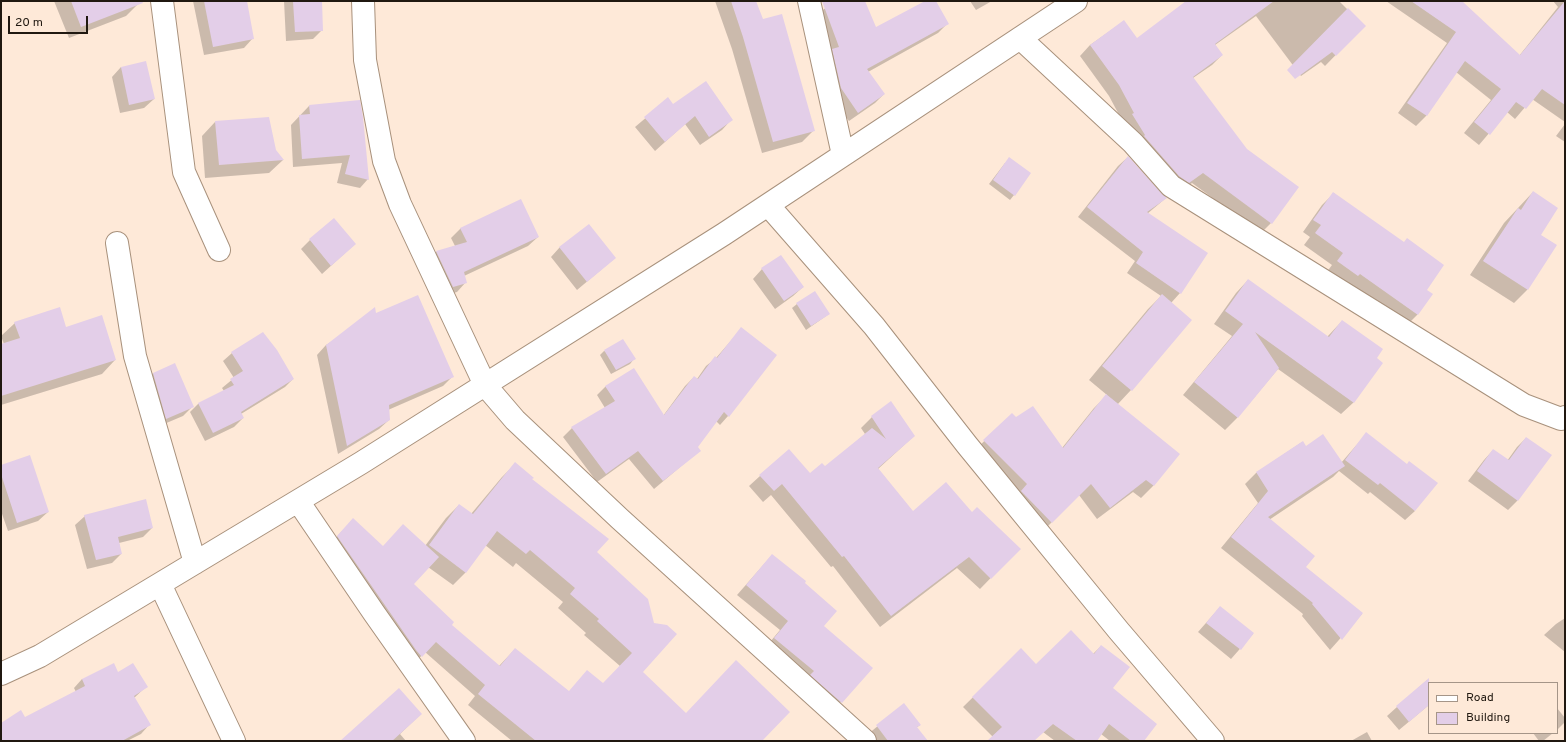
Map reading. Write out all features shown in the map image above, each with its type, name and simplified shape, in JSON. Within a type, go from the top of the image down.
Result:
[{"type":"street","points":[[162,1],[184,172],[219,250]]},
{"type":"street","points":[[362,1],[365,60],[384,161],[400,204],[485,385],[515,420],[620,519],[866,741]]},
{"type":"street","points":[[809,1],[843,155]]},
{"type":"street","points":[[1,674],[40,656],[298,501],[485,385],[768,205],[1072,2]]},
{"type":"street","points":[[1020,38],[1134,143],[1171,186],[1524,405],[1561,419],[1565,418]]},
{"type":"street","points":[[768,205],[874,326],[976,457],[1114,625],[1213,741]]},
{"type":"street","points":[[117,243],[135,356],[195,563]]},
{"type":"street","points":[[298,501],[369,606],[464,741]]},
{"type":"street","points":[[160,584],[234,741]]},
{"type":"building","points":[[71,1],[142,1],[143,3],[81,27]]},
{"type":"building","points":[[204,1],[247,1],[254,39],[213,47]]},
{"type":"building","points":[[293,1],[322,1],[323,31],[295,32]]},
{"type":"building","points":[[731,1],[756,1],[763,19],[782,14],[815,131],[773,142],[743,37]]},
{"type":"building","points":[[822,1],[865,1],[876,27],[925,1],[936,1],[949,24],[867,69],[885,94],[858,113],[841,88],[832,49],[839,47]]},
{"type":"building","points":[[1186,1],[1274,1],[1215,44],[1223,55],[1193,77],[1247,149],[1299,187],[1272,224],[1203,173],[1189,183],[1179,176],[1144,136],[1145,135],[1132,114],[1134,113],[1119,85],[1090,45],[1124,20],[1137,38]]},
{"type":"building","points":[[1411,1],[1462,1],[1520,55],[1565,1],[1565,105],[1542,89],[1526,109],[1516,102],[1490,135],[1474,122],[1501,89],[1465,61],[1427,116],[1407,103],[1456,32]]},
{"type":"building","points":[[1348,8],[1366,26],[1336,56],[1332,52],[1295,79],[1287,70]]},
{"type":"building","points":[[146,61],[155,99],[129,105],[121,67]]},
{"type":"building","points":[[706,81],[733,120],[709,137],[695,116],[665,142],[644,117],[668,97],[673,104]]},
{"type":"building","points":[[360,100],[369,180],[345,174],[350,155],[302,159],[299,115],[310,114],[309,105]]},
{"type":"building","points":[[269,117],[276,150],[284,160],[219,165],[215,121]]},
{"type":"building","points":[[1128,156],[1167,198],[1147,212],[1208,253],[1181,294],[1136,263],[1143,252],[1087,207]]},
{"type":"building","points":[[1009,157],[1031,173],[1015,196],[993,180]]},
{"type":"building","points":[[1533,191],[1558,208],[1541,235],[1557,245],[1528,290],[1483,261],[1518,208],[1521,210]]},
{"type":"building","points":[[1333,192],[1404,242],[1407,238],[1444,265],[1427,290],[1433,294],[1418,315],[1360,274],[1358,276],[1337,261],[1343,253],[1315,233],[1321,225],[1313,220]]},
{"type":"building","points":[[521,199],[539,237],[464,272],[467,283],[453,287],[436,251],[467,242],[460,228]]},
{"type":"building","points":[[334,218],[356,244],[331,266],[309,239]]},
{"type":"building","points":[[589,224],[616,258],[587,282],[559,247]]},
{"type":"building","points":[[781,255],[804,287],[784,301],[761,268]]},
{"type":"building","points":[[1248,279],[1329,337],[1342,320],[1383,349],[1377,358],[1383,363],[1354,403],[1255,332],[1279,368],[1238,418],[1194,382],[1243,324],[1225,311]]},
{"type":"building","points":[[815,291],[830,314],[811,326],[796,303]]},
{"type":"building","points":[[1162,294],[1192,320],[1132,391],[1102,366]]},
{"type":"building","points":[[418,295],[454,377],[389,405],[390,420],[347,446],[326,345],[375,307],[376,313]]},
{"type":"building","points":[[60,307],[66,327],[102,315],[116,360],[1,396],[1,344],[20,338],[14,322]]},
{"type":"building","points":[[741,327],[777,355],[729,417],[724,412],[698,447],[701,451],[663,481],[638,451],[606,474],[571,427],[615,401],[605,386],[634,368],[664,415],[694,376],[698,379],[715,356],[717,358]]},
{"type":"building","points":[[263,332],[277,350],[294,379],[241,412],[244,418],[213,433],[198,403],[234,385],[230,379],[243,371],[231,352]]},
{"type":"building","points":[[623,339],[636,359],[616,370],[604,350]]},
{"type":"building","points":[[175,363],[194,407],[166,419],[153,373]]},
{"type":"building","points":[[1106,394],[1180,454],[1154,486],[1146,480],[1110,508],[1091,484],[1052,523],[1021,491],[1027,484],[983,440],[1012,413],[1016,417],[1033,406],[1063,448]]},
{"type":"building","points":[[891,401],[915,436],[878,468],[913,511],[946,482],[972,512],[977,507],[1021,549],[991,579],[969,557],[891,616],[844,556],[842,557],[782,484],[774,491],[759,475],[789,449],[810,473],[822,463],[825,466],[872,428],[886,439],[871,416]]},
{"type":"building","points":[[1366,432],[1407,464],[1409,461],[1438,483],[1415,511],[1380,483],[1378,485],[1345,460]]},
{"type":"building","points":[[1323,434],[1345,466],[1268,517],[1315,556],[1306,567],[1363,613],[1342,640],[1312,604],[1313,603],[1231,537],[1268,491],[1256,472],[1303,441],[1306,446]]},
{"type":"building","points":[[1526,437],[1552,455],[1518,501],[1477,471],[1493,449],[1509,460]]},
{"type":"building","points":[[30,455],[49,512],[17,523],[1,474],[1,465]]},
{"type":"building","points":[[515,462],[534,478],[532,479],[609,539],[597,552],[648,599],[654,623],[667,625],[677,634],[643,672],[686,713],[736,660],[790,712],[762,741],[536,741],[478,694],[485,685],[436,642],[422,657],[337,536],[353,518],[383,546],[403,524],[439,557],[414,584],[454,622],[452,625],[500,666],[515,648],[569,691],[587,670],[603,683],[632,653],[597,621],[599,619],[570,594],[575,588],[530,550],[526,554],[497,531],[466,573],[429,545],[459,504],[473,514]]},
{"type":"building","points":[[146,499],[153,528],[118,537],[122,554],[96,560],[84,515]]},
{"type":"building","points":[[772,554],[806,581],[805,583],[837,611],[824,626],[873,668],[842,703],[810,675],[814,671],[774,638],[788,621],[746,585]]},
{"type":"building","points":[[1220,606],[1254,633],[1241,650],[1206,623]]},
{"type":"building","points":[[1071,630],[1094,654],[1101,645],[1130,667],[1113,688],[1157,724],[1144,741],[1131,741],[1109,724],[1097,741],[1077,741],[1053,724],[1034,741],[987,741],[1002,727],[972,697],[1021,648],[1036,664]]},
{"type":"building","points":[[114,663],[118,672],[133,663],[148,687],[134,696],[151,725],[122,741],[1,741],[1,723],[21,710],[25,717],[85,686],[82,679]]},
{"type":"building","points":[[1429,678],[1428,706],[1409,722],[1396,706]]},
{"type":"building","points":[[399,688],[422,714],[392,741],[340,741]]},
{"type":"building","points":[[904,703],[921,725],[917,727],[928,741],[888,741],[876,725]]}]
